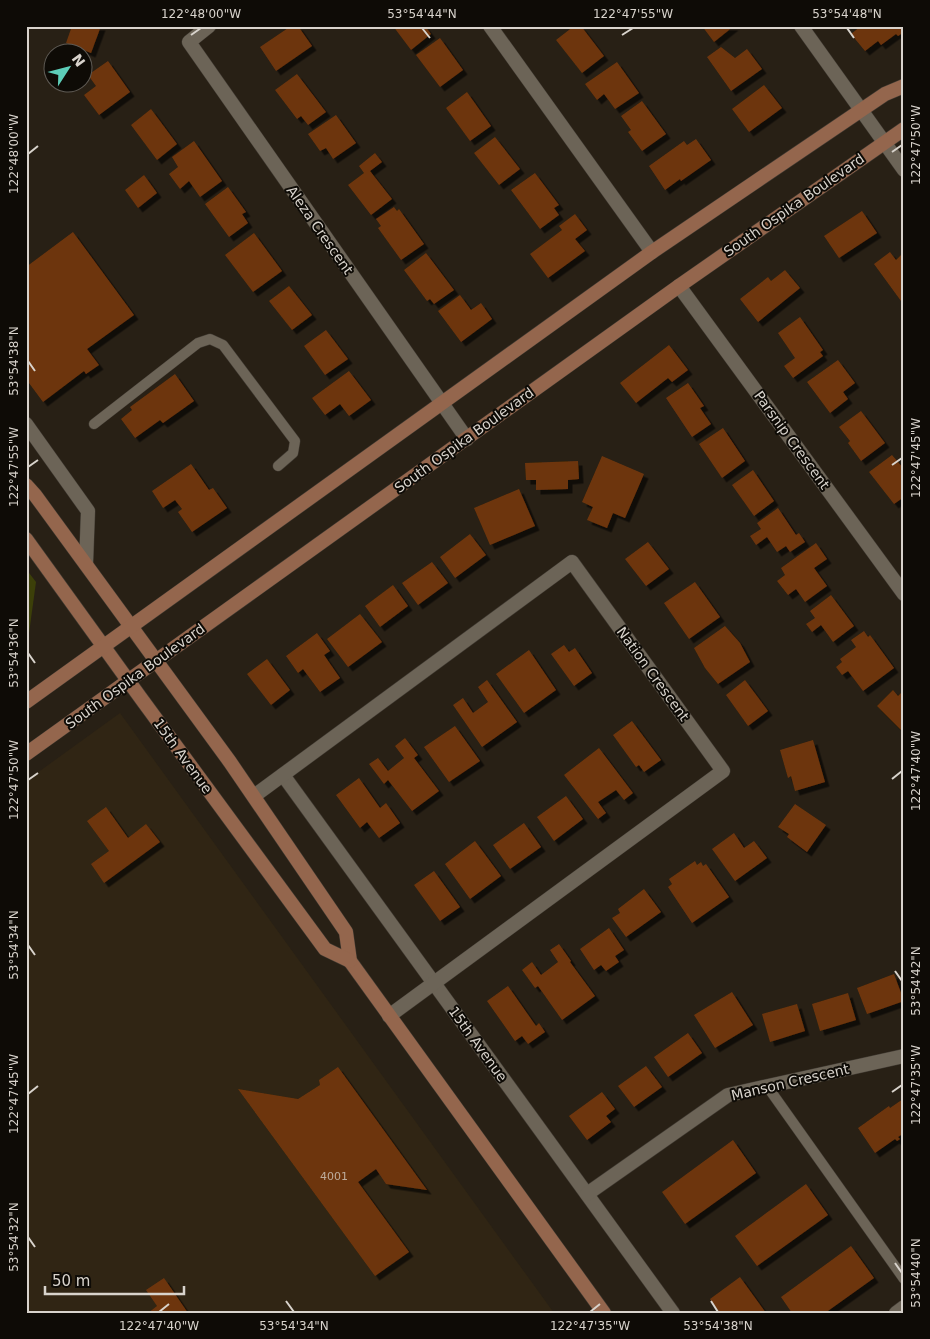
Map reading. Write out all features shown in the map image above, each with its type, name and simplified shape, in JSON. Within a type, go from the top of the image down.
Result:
[{"type":"main road","points":[[26,702],[652,252],[885,94],[904,86]]},
{"type":"main road","name":"South Ospika Boulevard","points":[[26,754],[680,286],[904,129]]},
{"type":"main road","name":"15th Avenue","points":[[26,485],[132,626],[254,796],[346,932],[350,962]]},
{"type":"main road","name":"15th Avenue","points":[[26,539],[325,949],[350,962],[604,1313]]},
{"type":"street","name":"Aleza Crescent","points":[[209,26],[188,42],[467,439]]},
{"type":"street","points":[[490,26],[652,252]]},
{"type":"street","points":[[800,26],[904,170]]},
{"type":"street","name":"Parsnip Crescent","points":[[680,286],[904,594]]},
{"type":"street","points":[[26,424],[88,511],[86,564]]},
{"type":"street","name":"Nation Crescent","points":[[254,796],[572,562],[723,771],[389,1016]]},
{"type":"street","name":"15th Avenue","points":[[283,775],[672,1313]]},
{"type":"street","name":"Manson Crescent","points":[[587,1194],[728,1095],[904,1056]]},
{"type":"street","points":[[896,1313],[904,1307]]},
{"type":"lane","points":[[94,424],[198,343],[210,339],[222,346],[295,440],[293,453],[278,466]]},
{"type":"lane","points":[[768,1086],[904,1279]]},
{"type":"shaded area","points":[[26,569],[36,582],[26,655]]},
{"type":"shaded area","points":[[120,713],[554,1313],[26,1313],[26,781]]},
{"type":"building","points":[[72,26],[101,26],[92,50],[92,42],[66,42]]},
{"type":"building","points":[[291,26],[298,26],[312,46],[276,71],[260,47]]},
{"type":"building","points":[[393,26],[425,26],[431,34],[411,50]]},
{"type":"building","points":[[574,26],[581,26],[604,56],[582,73],[556,40]]},
{"type":"building","points":[[702,26],[734,26],[714,42]]},
{"type":"building","points":[[861,26],[904,26],[904,32],[898,36],[896,34],[881,45],[878,41],[865,51],[851,34]]},
{"type":"building","points":[[440,38],[463,70],[440,87],[416,55]]},
{"type":"building","points":[[721,47],[735,58],[747,49],[762,69],[731,91],[707,57]]},
{"type":"building","points":[[108,61],[130,92],[99,115],[84,95],[92,92],[92,89],[96,86],[92,80],[92,72]]},
{"type":"building","points":[[617,62],[639,93],[615,109],[604,94],[597,100],[585,84]]},
{"type":"building","points":[[297,74],[326,112],[308,125],[301,116],[297,119],[275,90]]},
{"type":"building","points":[[764,85],[782,108],[749,132],[732,109]]},
{"type":"building","points":[[467,92],[491,126],[470,141],[446,108]]},
{"type":"building","points":[[642,101],[666,134],[642,151],[628,132],[631,130],[621,116]]},
{"type":"building","points":[[151,109],[177,144],[157,160],[131,125]]},
{"type":"building","points":[[336,115],[356,143],[333,159],[326,148],[320,151],[308,134]]},
{"type":"building","points":[[495,137],[520,169],[499,185],[474,153]]},
{"type":"building","points":[[696,139],[711,160],[665,190],[649,166],[684,141],[687,145]]},
{"type":"building","points":[[194,141],[222,181],[200,197],[189,181],[180,189],[169,174],[178,167],[172,157]]},
{"type":"building","points":[[375,153],[382,162],[370,171],[392,199],[371,215],[348,185],[364,173],[359,166]]},
{"type":"building","points":[[535,173],[559,205],[554,208],[559,215],[540,229],[511,190]]},
{"type":"building","points":[[144,175],[157,193],[138,208],[125,190]]},
{"type":"building","points":[[228,187],[246,212],[242,214],[248,223],[229,237],[205,204]]},
{"type":"building","points":[[394,207],[397,211],[399,209],[424,244],[401,260],[378,228],[381,226],[376,219]]},
{"type":"building","points":[[862,211],[877,233],[839,258],[824,236]]},
{"type":"building","points":[[575,214],[587,230],[575,239],[585,251],[548,278],[530,254],[562,230],[559,226]]},
{"type":"building","points":[[73,232],[134,315],[87,349],[99,365],[86,374],[84,371],[43,402],[26,379],[26,267]]},
{"type":"building","points":[[254,233],[282,271],[253,292],[225,255]]},
{"type":"building","points":[[890,252],[896,260],[901,255],[904,259],[904,299],[901,301],[874,264]]},
{"type":"building","points":[[426,253],[454,290],[434,304],[430,299],[427,301],[404,270]]},
{"type":"building","points":[[785,270],[800,288],[758,322],[740,299],[768,277],[771,281]]},
{"type":"building","points":[[289,286],[312,315],[292,330],[269,301]]},
{"type":"building","points":[[460,295],[471,310],[481,303],[492,319],[461,342],[438,311]]},
{"type":"building","points":[[800,317],[823,350],[820,352],[823,356],[793,378],[784,366],[795,358],[778,333]]},
{"type":"building","points":[[326,330],[348,359],[325,375],[304,346]]},
{"type":"building","points":[[669,345],[688,370],[672,382],[668,378],[636,403],[620,383]]},
{"type":"building","points":[[838,360],[855,383],[843,392],[848,399],[830,413],[807,382]]},
{"type":"building","points":[[349,371],[371,400],[349,416],[340,404],[325,415],[312,398]]},
{"type":"building","points":[[175,374],[194,401],[163,423],[160,420],[135,438],[121,419],[132,410],[130,407]]},
{"type":"building","points":[[688,383],[704,406],[700,408],[711,424],[692,437],[666,398]]},
{"type":"building","points":[[861,411],[885,443],[861,461],[848,443],[850,441],[839,427]]},
{"type":"building","points":[[723,428],[745,461],[722,478],[699,444]]},
{"type":"building","points":[[892,455],[904,469],[904,497],[894,504],[869,472]]},
{"type":"building","points":[[602,456],[644,474],[625,518],[613,513],[607,528],[587,520],[593,507],[582,502]]},
{"type":"building","points":[[578,461],[579,479],[568,480],[568,489],[536,490],[536,480],[526,480],[525,463]]},
{"type":"building","points":[[191,464],[209,490],[213,488],[227,508],[192,532],[178,512],[182,509],[175,500],[163,508],[152,491]]},
{"type":"building","points":[[753,470],[774,501],[754,516],[732,485]]},
{"type":"building","points":[[519,489],[535,526],[490,545],[474,508]]},
{"type":"building","points":[[778,508],[796,535],[799,533],[805,542],[790,552],[786,546],[777,552],[767,537],[756,545],[750,536],[761,529],[757,523]]},
{"type":"building","points":[[470,534],[486,555],[455,578],[440,557]]},
{"type":"building","points":[[648,542],[669,569],[646,586],[625,559]]},
{"type":"building","points":[[816,543],[827,559],[814,568],[827,586],[805,602],[796,589],[788,595],[777,581],[785,575],[781,568]]},
{"type":"building","points":[[432,562],[448,583],[418,605],[402,583]]},
{"type":"building","points":[[695,582],[720,617],[689,639],[664,603]]},
{"type":"building","points":[[393,585],[408,606],[380,627],[365,606]]},
{"type":"building","points":[[831,595],[854,626],[833,642],[821,625],[812,632],[806,624],[815,618],[810,611]]},
{"type":"building","points":[[360,614],[382,642],[348,667],[327,639]]},
{"type":"building","points":[[725,626],[740,643],[750,662],[718,684],[705,668],[694,648]]},
{"type":"building","points":[[864,631],[868,637],[870,635],[894,668],[863,691],[848,671],[842,675],[836,667],[842,662],[840,659],[856,647],[851,640]]},
{"type":"building","points":[[317,633],[330,651],[324,655],[340,678],[320,692],[303,669],[298,673],[286,656]]},
{"type":"building","points":[[564,645],[569,652],[575,648],[592,673],[574,686],[551,654]]},
{"type":"building","points":[[529,650],[556,690],[524,713],[496,674]]},
{"type":"building","points":[[267,659],[290,690],[271,705],[247,674]]},
{"type":"building","points":[[487,680],[517,722],[482,747],[453,705],[463,698],[473,713],[488,702],[478,687]]},
{"type":"building","points":[[745,680],[768,711],[748,726],[726,695]]},
{"type":"building","points":[[893,690],[898,696],[901,693],[904,695],[904,730],[902,731],[877,706]]},
{"type":"building","points":[[632,721],[661,760],[644,772],[639,765],[636,767],[613,735]]},
{"type":"building","points":[[455,726],[480,761],[449,782],[424,747]]},
{"type":"building","points":[[405,738],[418,755],[414,758],[439,791],[412,811],[388,780],[384,784],[369,764],[378,758],[388,771],[404,758],[395,746]]},
{"type":"building","points":[[813,740],[825,782],[795,791],[791,776],[788,778],[780,750]]},
{"type":"building","points":[[599,748],[633,793],[624,800],[616,790],[598,802],[606,813],[598,819],[564,775]]},
{"type":"building","points":[[359,778],[380,808],[386,803],[400,823],[379,838],[367,822],[360,828],[336,795]]},
{"type":"building","points":[[566,796],[583,819],[554,841],[537,817]]},
{"type":"building","points":[[795,804],[826,825],[807,852],[787,837],[789,834],[778,827]]},
{"type":"building","points":[[106,807],[128,838],[146,824],[160,842],[104,883],[91,864],[109,851],[87,821]]},
{"type":"building","points":[[524,823],[541,847],[510,869],[493,845]]},
{"type":"building","points":[[734,833],[744,848],[754,841],[767,858],[735,881],[712,849]]},
{"type":"building","points":[[475,841],[501,876],[470,899],[445,864]]},
{"type":"building","points":[[695,861],[697,865],[701,862],[703,866],[706,864],[729,897],[692,923],[668,887],[672,884],[669,879]]},
{"type":"building","points":[[434,871],[460,907],[440,921],[414,885]]},
{"type":"building","points":[[644,889],[661,912],[626,937],[612,918],[620,913],[618,909]]},
{"type":"building","points":[[609,928],[624,950],[615,956],[619,962],[606,971],[601,965],[594,970],[580,949]]},
{"type":"building","points":[[559,944],[595,996],[562,1020],[538,986],[535,988],[522,970],[532,962],[541,975],[558,962],[550,950]]},
{"type":"building","points":[[894,974],[904,1001],[867,1014],[857,988]]},
{"type":"building","points":[[508,986],[536,1026],[539,1023],[545,1032],[528,1044],[522,1036],[515,1041],[487,1001]]},
{"type":"building","points":[[732,992],[753,1025],[715,1048],[694,1015]]},
{"type":"building","points":[[848,993],[856,1020],[820,1031],[812,1004]]},
{"type":"building","points":[[797,1004],[805,1031],[770,1042],[762,1014]]},
{"type":"building","points":[[688,1033],[702,1053],[668,1077],[654,1057]]},
{"type":"building","points":[[646,1066],[662,1087],[634,1107],[618,1086]]},
{"type":"building","points":[[338,1067],[427,1190],[386,1184],[376,1169],[358,1182],[409,1252],[375,1276],[238,1089],[298,1099],[320,1085],[319,1080]]},
{"type":"building","points":[[602,1092],[615,1109],[606,1116],[611,1122],[587,1140],[569,1116]]},
{"type":"building","points":[[903,1099],[904,1133],[898,1137],[900,1139],[897,1141],[895,1139],[875,1153],[858,1128],[889,1106],[890,1108]]},
{"type":"building","points":[[733,1140],[756,1173],[685,1224],[662,1192]]},
{"type":"building","points":[[806,1184],[828,1215],[757,1266],[735,1236]]},
{"type":"building","points":[[851,1246],[874,1278],[825,1313],[792,1313],[781,1297]]},
{"type":"building","points":[[740,1277],[766,1313],[720,1313],[710,1299]]},
{"type":"building","points":[[164,1278],[188,1313],[148,1313],[157,1306],[146,1290]]}]
